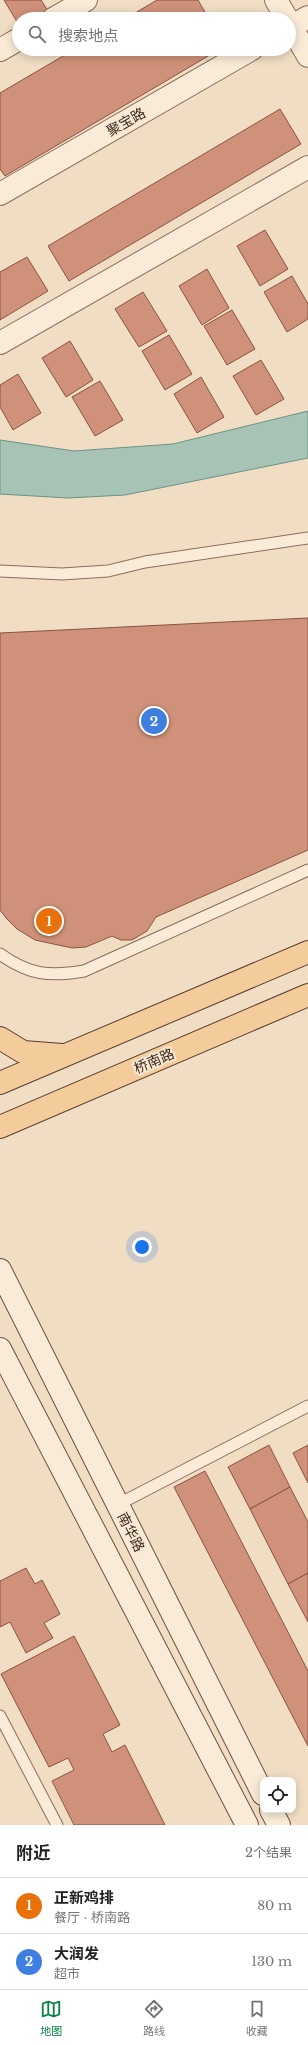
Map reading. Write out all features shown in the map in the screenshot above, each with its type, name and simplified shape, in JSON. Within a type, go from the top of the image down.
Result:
[{"type":"main road","points":[[0,1083],[308,952]]},
{"type":"main road","name":"桥南路","points":[[0,1127],[308,995]]},
{"type":"main road","points":[[0,1038],[23,1052],[65,1056]]},
{"type":"street","points":[[65,12],[86,0]]},
{"type":"street","points":[[276,0],[285,12]]},
{"type":"street","points":[[296,30],[308,56]]},
{"type":"street","points":[[0,50],[12,43]]},
{"type":"street","name":"聚宝路","points":[[0,194],[240,56]]},
{"type":"street","points":[[0,343],[308,167]]},
{"type":"street","name":"南华路","points":[[0,1270],[260,1788]]},
{"type":"street","points":[[0,1349],[247,1825]]},
{"type":"street","points":[[273,1813],[279,1825]]},
{"type":"lane","points":[[0,571],[62,574],[108,571],[145,562],[308,538]]},
{"type":"lane","points":[[0,954],[16,966],[36,972],[59,975],[84,971],[308,870]]},
{"type":"lane","points":[[117,1505],[308,1406]]},
{"type":"lane","points":[[0,1716],[57,1825]]},
{"type":"shaded area","points":[[308,411],[308,458],[125,495],[68,498],[0,494],[0,440],[74,451],[173,444]]},
{"type":"building","points":[[4,0],[41,0],[49,12],[12,12],[12,13]]},
{"type":"building","points":[[157,0],[198,0],[205,12],[137,12]]},
{"type":"building","points":[[63,56],[208,56],[5,176],[0,169],[0,93]]},
{"type":"building","points":[[280,109],[301,144],[69,281],[48,246]]},
{"type":"building","points":[[265,230],[288,269],[260,286],[237,246]]},
{"type":"building","points":[[27,257],[48,291],[0,320],[0,272]]},
{"type":"building","points":[[207,269],[229,308],[202,325],[179,286]]},
{"type":"building","points":[[292,276],[308,304],[308,319],[287,332],[264,292]]},
{"type":"building","points":[[143,292],[167,331],[139,347],[115,309]]},
{"type":"building","points":[[232,310],[255,349],[227,365],[204,326]]},
{"type":"building","points":[[169,335],[192,374],[165,390],[142,351]]},
{"type":"building","points":[[70,341],[93,380],[66,397],[42,358]]},
{"type":"building","points":[[261,360],[284,399],[256,415],[233,376]]},
{"type":"building","points":[[18,374],[41,413],[13,430],[0,407],[0,385]]},
{"type":"building","points":[[201,377],[224,417],[197,433],[174,394]]},
{"type":"building","points":[[100,381],[123,420],[95,436],[72,397]]},
{"type":"building","points":[[308,618],[308,850],[156,917],[147,931],[132,940],[121,940],[112,936],[86,947],[72,948],[35,940],[17,929],[0,910],[0,633]]},
{"type":"building","points":[[269,1445],[290,1487],[250,1509],[228,1467]]},
{"type":"building","points":[[308,1445],[308,1483],[293,1453]]},
{"type":"building","points":[[205,1471],[308,1671],[308,1746],[174,1487]]},
{"type":"building","points":[[290,1487],[308,1522],[308,1573],[288,1584],[250,1509]]},
{"type":"building","points":[[26,1568],[35,1584],[42,1580],[60,1614],[44,1623],[53,1638],[26,1653],[10,1622],[0,1627],[0,1581]]},
{"type":"building","points":[[308,1573],[308,1622],[288,1584]]},
{"type":"building","points":[[74,1636],[120,1725],[103,1734],[112,1752],[125,1745],[165,1825],[74,1825],[52,1781],[74,1770],[68,1758],[49,1767],[1,1674]]},
{"type":"place","name":"大润发","points":[[154,721]]},
{"type":"place","name":"正新鸡排","points":[[49,921]]}]
